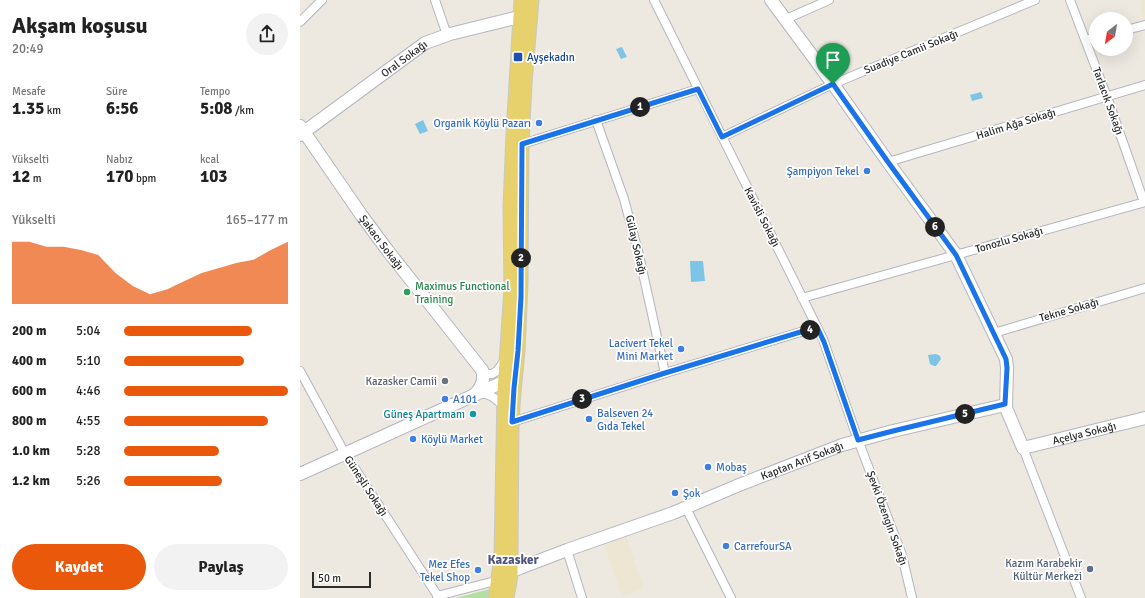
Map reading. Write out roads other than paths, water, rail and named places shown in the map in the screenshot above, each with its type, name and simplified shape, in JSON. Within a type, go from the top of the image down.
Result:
[{"type":"main road","points":[[495,598],[501,561],[505,382],[512,288],[510,200],[521,0]]},
{"type":"main road","points":[[507,598],[511,571],[513,397],[521,283],[522,144],[532,0]]},
{"type":"street","points":[[300,22],[322,0]]},
{"type":"street","points":[[435,0],[446,35]]},
{"type":"street","name":"Kavisli Sokağı","points":[[654,0],[824,342],[858,440]]},
{"type":"street","points":[[771,0],[956,255],[1007,361],[1005,404],[1007,413],[1023,448],[1081,598]]},
{"type":"street","points":[[786,19],[829,0]]},
{"type":"street","name":"Suadiye Camii Sokağı","points":[[722,137],[833,84],[1035,0]]},
{"type":"street","name":"Tarlacık Sokağı","points":[[1070,0],[1107,97],[1144,202]]},
{"type":"street","points":[[519,17],[526,18],[530,27]]},
{"type":"street","name":"Oral Sokağı","points":[[302,131],[429,41],[446,35],[519,17]]},
{"type":"street","points":[[1133,28],[1145,25]]},
{"type":"street","points":[[1085,40],[1089,39]]},
{"type":"street","name":"Halim Ağa Sokağı","points":[[888,162],[1145,85]]},
{"type":"street","points":[[522,144],[698,89]]},
{"type":"street","name":"Gülay Sokağı","points":[[596,120],[624,199],[638,250],[665,373]]},
{"type":"street","name":"Şakacı Sokağı","points":[[302,131],[388,251],[482,370]]},
{"type":"street","name":"Tonozlu Sokağı","points":[[802,298],[1144,202]]},
{"type":"street","name":"Tekne Sokağı","points":[[994,333],[1145,288]]},
{"type":"street","points":[[512,422],[665,373],[817,327]]},
{"type":"street","points":[[482,370],[490,374],[495,373],[502,365],[508,351]]},
{"type":"street","points":[[300,474],[505,382],[512,378],[515,374],[516,368]]},
{"type":"street","points":[[476,394],[482,384],[482,370]]},
{"type":"street","name":"Güneşli Sokağı","points":[[300,371],[345,453],[438,597]]},
{"type":"street","points":[[476,394],[484,393],[494,398],[504,408]]},
{"type":"street","name":"Kaptan Arif Sokağı","points":[[498,580],[502,575],[511,571],[686,508],[817,454],[858,440],[1005,404]]},
{"type":"street","name":"Açelya Sokağı","points":[[1023,448],[1112,427],[1145,417]]},
{"type":"street","name":"Şevki Özengin Sokağı","points":[[858,440],[902,555],[912,598]]},
{"type":"street","points":[[686,508],[731,598]]},
{"type":"street","points":[[567,550],[582,598]]},
{"type":"street","points":[[438,597],[498,580]]},
{"type":"water","points":[[622,47],[627,57],[621,59],[616,49]]},
{"type":"water","points":[[981,92],[983,98],[972,101],[970,95]]},
{"type":"water","points":[[423,120],[428,131],[420,134],[415,124]]},
{"type":"water","points":[[690,261],[703,261],[705,281],[691,282]]},
{"type":"water","points":[[936,354],[940,356],[941,359],[936,366],[934,366],[930,364],[928,355]]},
{"type":"place","name":"Ayşekadın","points":[[518,57]]},
{"type":"place","name":"Organik Köylü Pazarı","points":[[539,123]]},
{"type":"place","name":"Şampiyon Tekel","points":[[867,171]]},
{"type":"place","name":"Maximus Functional Training","points":[[407,292]]},
{"type":"place","name":"Lacivert Tekel Mini Market","points":[[681,349]]},
{"type":"place","name":"Kazasker Camii","points":[[445,381]]},
{"type":"place","name":"A101","points":[[445,399]]},
{"type":"place","name":"Güneş Apartmanı","points":[[473,414]]},
{"type":"place","name":"Balseven 24 Gıda Tekel","points":[[589,419]]},
{"type":"place","name":"Köylü Market","points":[[413,439]]},
{"type":"place","name":"Mobaş","points":[[708,467]]},
{"type":"place","name":"Şok","points":[[675,493]]},
{"type":"place","name":"CarrefourSA","points":[[726,546]]},
{"type":"place","name":"Kazım Karabekir Kültür Merkezi","points":[[1090,569]]},
{"type":"place","name":"Mez Efes Tekel Shop","points":[[478,570]]},
{"type":"district","name":"Kazasker","points":[[513,560]]}]
